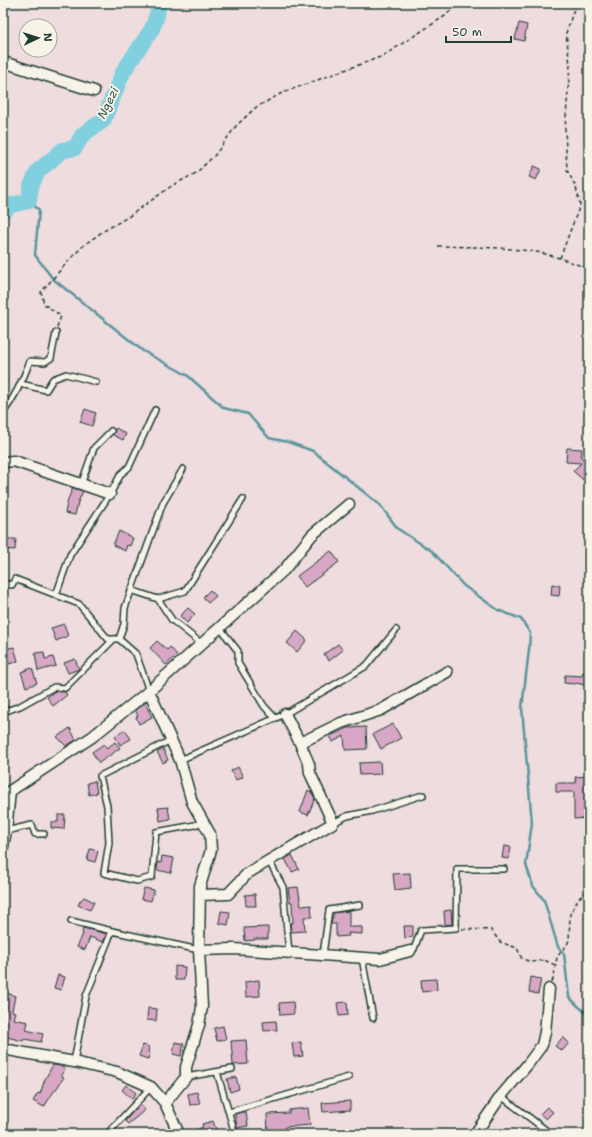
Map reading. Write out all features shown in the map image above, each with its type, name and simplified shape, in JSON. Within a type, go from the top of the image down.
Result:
[{"type":"street","points":[[3,62],[94,91]]},
{"type":"street","points":[[3,462],[14,462],[110,494]]},
{"type":"street","points":[[3,846],[10,790],[92,737],[149,691],[284,570],[312,536],[349,504]]},
{"type":"street","points":[[300,743],[341,723],[381,710],[448,672]]},
{"type":"street","points":[[149,691],[180,760],[192,802],[210,834],[211,850],[200,886],[199,950],[202,1007],[199,1025],[186,1067],[186,1077],[164,1103]]},
{"type":"street","points":[[200,895],[228,894],[248,873],[333,822],[310,774],[309,764],[300,743],[285,714]]},
{"type":"street","points":[[199,950],[234,948],[380,959],[410,952]]},
{"type":"street","points":[[475,1134],[501,1096],[542,1045],[545,1032],[549,989]]},
{"type":"street","points":[[4,1050],[74,1062],[117,1072],[152,1088],[164,1103],[179,1134]]},
{"type":"lane","points":[[3,413],[12,402],[30,361],[45,362],[50,358],[56,333]]},
{"type":"lane","points":[[21,384],[46,390],[53,378],[66,374],[96,382]]},
{"type":"lane","points":[[56,595],[70,555],[110,494],[121,474],[129,467],[155,410]]},
{"type":"lane","points":[[81,485],[94,448],[111,431]]},
{"type":"lane","points":[[3,712],[20,706],[54,687],[65,688],[116,639],[124,624],[125,608],[162,503],[183,469]]},
{"type":"lane","points":[[131,590],[158,598],[185,591],[243,499]]},
{"type":"lane","points":[[3,583],[12,585],[15,579],[79,604],[108,639],[116,639],[136,654],[149,691]]},
{"type":"lane","points":[[158,598],[172,620],[202,644]]},
{"type":"lane","points":[[220,628],[238,651],[238,663],[264,706],[275,718]]},
{"type":"lane","points":[[180,760],[285,714],[366,666],[396,630]]},
{"type":"lane","points":[[171,740],[100,776],[107,806],[109,843],[104,872],[137,881],[152,877],[156,832],[195,825],[203,821]]},
{"type":"lane","points":[[333,822],[347,816],[372,811],[423,795]]},
{"type":"lane","points":[[6,831],[32,825],[35,834],[44,834]]},
{"type":"lane","points":[[269,861],[283,887],[289,953]]},
{"type":"lane","points":[[410,952],[414,949],[421,930],[456,928],[457,869],[504,869]]},
{"type":"lane","points":[[323,955],[329,910],[360,905]]},
{"type":"lane","points":[[71,921],[199,950]]},
{"type":"lane","points":[[74,1062],[86,996],[112,931]]},
{"type":"lane","points":[[362,958],[373,1018]]},
{"type":"lane","points":[[3,1068],[4,1050]]},
{"type":"lane","points":[[186,1077],[232,1069]]},
{"type":"lane","points":[[217,1072],[235,1134]]},
{"type":"lane","points":[[229,1112],[349,1077]]},
{"type":"lane","points":[[107,1134],[152,1088]]},
{"type":"lane","points":[[501,1096],[551,1134]]},
{"type":"path","points":[[56,333],[61,316],[44,304],[41,292],[84,245],[102,232],[128,217],[173,185],[196,173],[215,155],[236,126],[255,108],[282,93],[383,56],[445,16],[458,3]]},
{"type":"path","points":[[560,258],[580,205],[576,187],[567,170],[565,129],[570,64],[566,33],[576,3]]},
{"type":"path","points":[[438,246],[542,253],[589,269]]},
{"type":"path","points":[[549,989],[554,976],[557,957],[567,945],[570,914],[579,898],[589,890]]},
{"type":"path","points":[[456,928],[491,930],[500,942],[517,948],[522,959],[532,962],[544,960],[555,965]]},
{"type":"building","points":[[519,23],[527,25],[524,41],[515,39]]},
{"type":"building","points":[[534,166],[541,169],[536,180],[529,177]]},
{"type":"building","points":[[85,409],[96,413],[92,426],[80,422]]},
{"type":"building","points":[[116,428],[126,434],[123,440],[113,435]]},
{"type":"building","points":[[567,448],[582,449],[581,457],[589,464],[589,485],[573,471],[581,463],[566,462]]},
{"type":"building","points":[[73,488],[83,491],[78,502],[75,515],[65,513],[68,499]]},
{"type":"building","points":[[119,531],[133,538],[130,546],[127,545],[125,551],[113,545]]},
{"type":"building","points":[[4,539],[16,539],[15,550],[3,549]]},
{"type":"building","points":[[331,551],[339,562],[305,587],[297,576]]},
{"type":"building","points":[[552,584],[560,586],[559,596],[551,595]]},
{"type":"building","points":[[210,590],[216,596],[208,603],[203,597]]},
{"type":"building","points":[[188,608],[195,614],[187,623],[180,616]]},
{"type":"building","points":[[64,624],[68,636],[56,641],[51,628]]},
{"type":"building","points":[[297,631],[307,640],[297,652],[287,643]]},
{"type":"building","points":[[157,641],[167,650],[170,647],[177,655],[166,665],[150,648]]},
{"type":"building","points":[[338,644],[343,650],[329,661],[324,654]]},
{"type":"building","points":[[14,647],[18,661],[9,664],[5,649]]},
{"type":"building","points":[[44,652],[45,659],[53,657],[56,666],[38,671],[35,653]]},
{"type":"building","points":[[75,659],[79,669],[68,673],[64,663]]},
{"type":"building","points":[[32,668],[37,683],[26,687],[21,672]]},
{"type":"building","points":[[583,672],[589,673],[589,686],[576,683],[564,683],[565,675],[582,676]]},
{"type":"building","points":[[55,691],[65,692],[67,695],[53,706],[47,697]]},
{"type":"building","points":[[145,703],[152,717],[139,724],[136,717],[138,716],[135,710]]},
{"type":"building","points":[[393,724],[401,738],[381,749],[373,734]]},
{"type":"building","points":[[366,727],[367,749],[345,750],[344,736],[333,742],[330,736],[348,728]]},
{"type":"building","points":[[70,728],[76,740],[66,746],[57,737]]},
{"type":"building","points":[[125,730],[131,739],[120,745],[115,736]]},
{"type":"building","points":[[115,742],[120,748],[99,763],[92,752],[104,744],[107,748]]},
{"type":"building","points":[[163,749],[168,760],[163,763],[157,752]]},
{"type":"building","points":[[380,762],[381,774],[360,775],[359,763]]},
{"type":"building","points":[[238,767],[243,777],[236,780],[231,771]]},
{"type":"building","points":[[589,776],[588,791],[586,791],[586,811],[589,811],[589,818],[574,819],[574,792],[556,792],[556,783],[576,783],[575,777]]},
{"type":"building","points":[[95,781],[97,793],[89,795],[87,783]]},
{"type":"building","points":[[308,790],[315,798],[308,815],[300,812]]},
{"type":"building","points":[[168,807],[170,819],[160,821],[158,808]]},
{"type":"building","points":[[58,815],[65,815],[64,829],[51,828],[51,822],[58,822]]},
{"type":"building","points":[[504,846],[511,847],[509,859],[502,858]]},
{"type":"building","points":[[90,849],[98,851],[95,862],[87,860]]},
{"type":"building","points":[[292,855],[299,869],[292,872],[285,859]]},
{"type":"building","points":[[162,856],[174,858],[171,873],[157,870],[158,862],[161,863]]},
{"type":"building","points":[[410,873],[411,888],[395,890],[393,874]]},
{"type":"building","points":[[298,887],[301,906],[311,905],[312,917],[304,917],[305,931],[291,932],[290,923],[293,923],[292,902],[290,902],[288,888]]},
{"type":"building","points":[[144,888],[154,890],[151,901],[141,899]]},
{"type":"building","points":[[255,894],[256,906],[246,906],[245,895]]},
{"type":"building","points":[[84,897],[94,902],[90,910],[78,905]]},
{"type":"building","points":[[451,910],[452,924],[445,925],[444,911]]},
{"type":"building","points":[[221,911],[230,912],[228,925],[219,923]]},
{"type":"building","points":[[349,911],[349,927],[362,927],[362,934],[348,933],[349,936],[336,937],[336,924],[331,924],[333,913]]},
{"type":"building","points":[[404,926],[413,926],[413,937],[405,938]]},
{"type":"building","points":[[268,927],[268,939],[254,939],[255,940],[245,941],[244,928]]},
{"type":"building","points":[[83,928],[107,934],[103,942],[90,937],[85,950],[77,947],[83,934]]},
{"type":"building","points":[[175,966],[185,967],[184,980],[175,980]]},
{"type":"building","points":[[58,975],[65,977],[61,990],[54,988]]},
{"type":"building","points":[[531,977],[541,979],[538,994],[529,992]]},
{"type":"building","points":[[436,979],[437,990],[422,992],[421,980]]},
{"type":"building","points":[[259,980],[260,996],[246,997],[245,982]]},
{"type":"building","points":[[7,993],[15,996],[12,1011],[15,1012],[13,1019],[28,1022],[26,1030],[43,1034],[41,1042],[24,1039],[23,1041],[3,1036],[3,1016],[7,1007],[4,1006]]},
{"type":"building","points":[[293,1002],[294,1014],[280,1015],[279,1003]]},
{"type":"building","points":[[347,1002],[348,1015],[339,1016],[337,1003]]},
{"type":"building","points":[[148,1008],[157,1009],[156,1021],[147,1020]]},
{"type":"building","points":[[276,1021],[277,1030],[264,1031],[263,1022]]},
{"type":"building","points":[[223,1026],[226,1039],[217,1041],[214,1028]]},
{"type":"building","points":[[563,1037],[569,1043],[562,1051],[555,1046]]},
{"type":"building","points":[[246,1040],[248,1064],[233,1065],[231,1041]]},
{"type":"building","points":[[175,1042],[184,1044],[181,1056],[173,1054]]},
{"type":"building","points":[[301,1042],[303,1056],[294,1057],[292,1043]]},
{"type":"building","points":[[143,1045],[149,1047],[148,1052],[150,1053],[148,1059],[139,1056]]},
{"type":"building","points":[[53,1065],[60,1066],[65,1069],[61,1075],[64,1077],[44,1107],[33,1101],[38,1093],[40,1094],[45,1079]]},
{"type":"building","points":[[236,1077],[239,1089],[230,1092],[227,1079]]},
{"type":"building","points":[[126,1085],[136,1093],[132,1099],[122,1090]]},
{"type":"building","points":[[197,1092],[200,1104],[190,1105],[188,1094]]},
{"type":"building","points":[[350,1101],[350,1110],[323,1112],[322,1103]]},
{"type":"building","points":[[140,1104],[145,1110],[128,1124],[125,1121]]},
{"type":"building","points":[[547,1107],[553,1112],[546,1119],[540,1114]]},
{"type":"building","points":[[308,1108],[310,1125],[285,1127],[285,1132],[268,1133],[267,1114],[289,1113],[289,1110]]},
{"type":"building","points":[[246,1112],[248,1126],[237,1128],[235,1114]]},
{"type":"building","points":[[213,1121],[217,1132],[209,1134],[186,1134],[203,1127],[202,1124]]},
{"type":"waterway","name":"Ngezi","points":[[3,211],[11,205],[29,201],[31,186],[38,171],[63,150],[75,148],[83,134],[103,121],[123,72],[152,29],[159,3]]},
{"type":"waterway","points":[[29,201],[39,210],[35,255],[53,279],[143,351],[187,375],[224,408],[248,414],[269,438],[288,442],[313,451],[380,505],[398,529],[432,551],[464,586],[498,610],[521,619],[530,633],[522,708],[532,823],[526,865],[533,886],[544,900],[558,947],[564,954],[569,997],[589,1015]]}]
